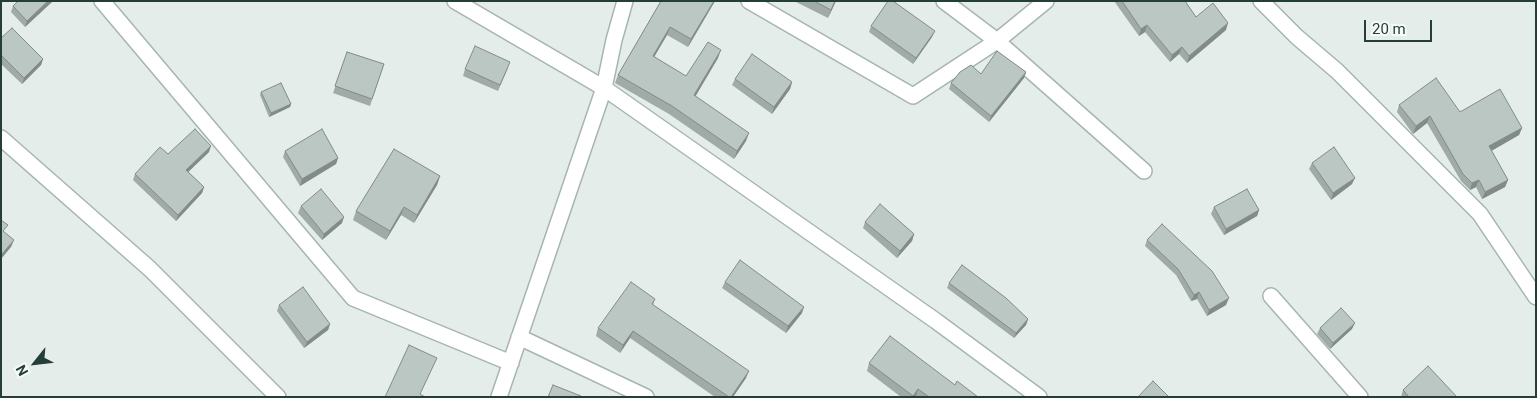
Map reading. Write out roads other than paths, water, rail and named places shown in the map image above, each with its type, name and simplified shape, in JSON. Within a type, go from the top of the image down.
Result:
[{"type":"street","points":[[102,1],[353,298],[511,363]]},
{"type":"street","points":[[456,1],[604,88],[936,321],[1039,397]]},
{"type":"street","points":[[499,397],[604,88],[624,1]]},
{"type":"street","points":[[750,1],[912,96],[997,41],[1046,1]]},
{"type":"street","points":[[944,1],[997,41],[1144,171]]},
{"type":"street","points":[[1261,1],[1297,37],[1337,71],[1480,214],[1536,297]]},
{"type":"street","points":[[1,138],[150,269],[278,397]]},
{"type":"street","points":[[1271,296],[1360,397]]},
{"type":"street","points":[[519,337],[646,397]]}]
